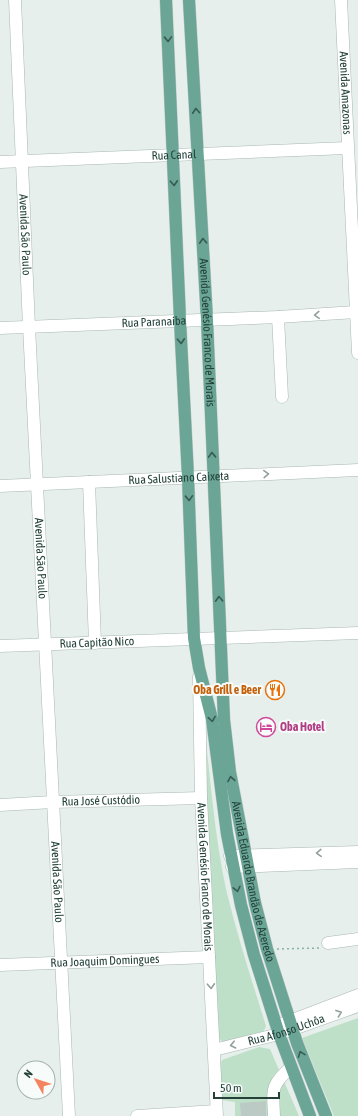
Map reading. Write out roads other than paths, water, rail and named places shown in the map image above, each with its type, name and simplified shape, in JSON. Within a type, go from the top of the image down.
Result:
[{"type":"main road","name":"Avenida Genésio Franco de Morais","points":[[166,0],[194,638],[199,668]]},
{"type":"main road","name":"Avenida Genésio Franco de Morais","points":[[189,0],[207,320],[221,638]]},
{"type":"main road","name":"Avenida Eduardo Brandão de Azeredo","points":[[221,638],[226,734],[230,772],[255,903],[267,949],[291,1025],[326,1116]]},
{"type":"main road","name":"Avenida Eduardo Brandão de Azeredo","points":[[199,668],[212,719],[231,861],[254,954],[278,1030],[310,1116]]},
{"type":"street","name":"Avenida São Paulo","points":[[15,0],[29,327],[60,963],[69,1116]]},
{"type":"street","name":"Avenida Amazonas","points":[[341,0],[348,148],[354,201],[358,354]]},
{"type":"street","name":"Rua Canal","points":[[0,162],[348,148]]},
{"type":"street","name":"Rua Paranaíba","points":[[0,328],[278,317],[356,312]]},
{"type":"street","points":[[278,317],[282,397]]},
{"type":"street","name":"Rua Salustiano Caixeta","points":[[0,486],[358,470]]},
{"type":"street","points":[[89,482],[95,643]]},
{"type":"street","points":[[194,638],[358,633]]},
{"type":"street","name":"Rua Capitão Nico","points":[[0,646],[194,638]]},
{"type":"street","name":"Avenida Genésio Franco de Morais","points":[[199,668],[201,798],[216,1114]]},
{"type":"street","name":"Rua José Custódio","points":[[0,805],[201,798]]},
{"type":"street","points":[[231,861],[358,852]]},
{"type":"street","points":[[246,860],[358,862]]},
{"type":"street","points":[[328,943],[358,939]]},
{"type":"street","name":"Rua Joaquim Domingues","points":[[0,965],[209,957]]},
{"type":"street","name":"Rua Afonso Uchôa","points":[[214,1050],[278,1030],[358,995]]},
{"type":"street","name":"Rua Afonso Uchôa","points":[[291,1025],[358,1006]]},
{"type":"street","points":[[274,1116],[273,1090],[278,1080],[291,1067]]},
{"type":"street","points":[[137,1116],[216,1114]]},
{"type":"place","name":"Oba Grill e Beer","points":[[275,690]]},
{"type":"place","name":"Oba Hotel","points":[[266,727]]}]
